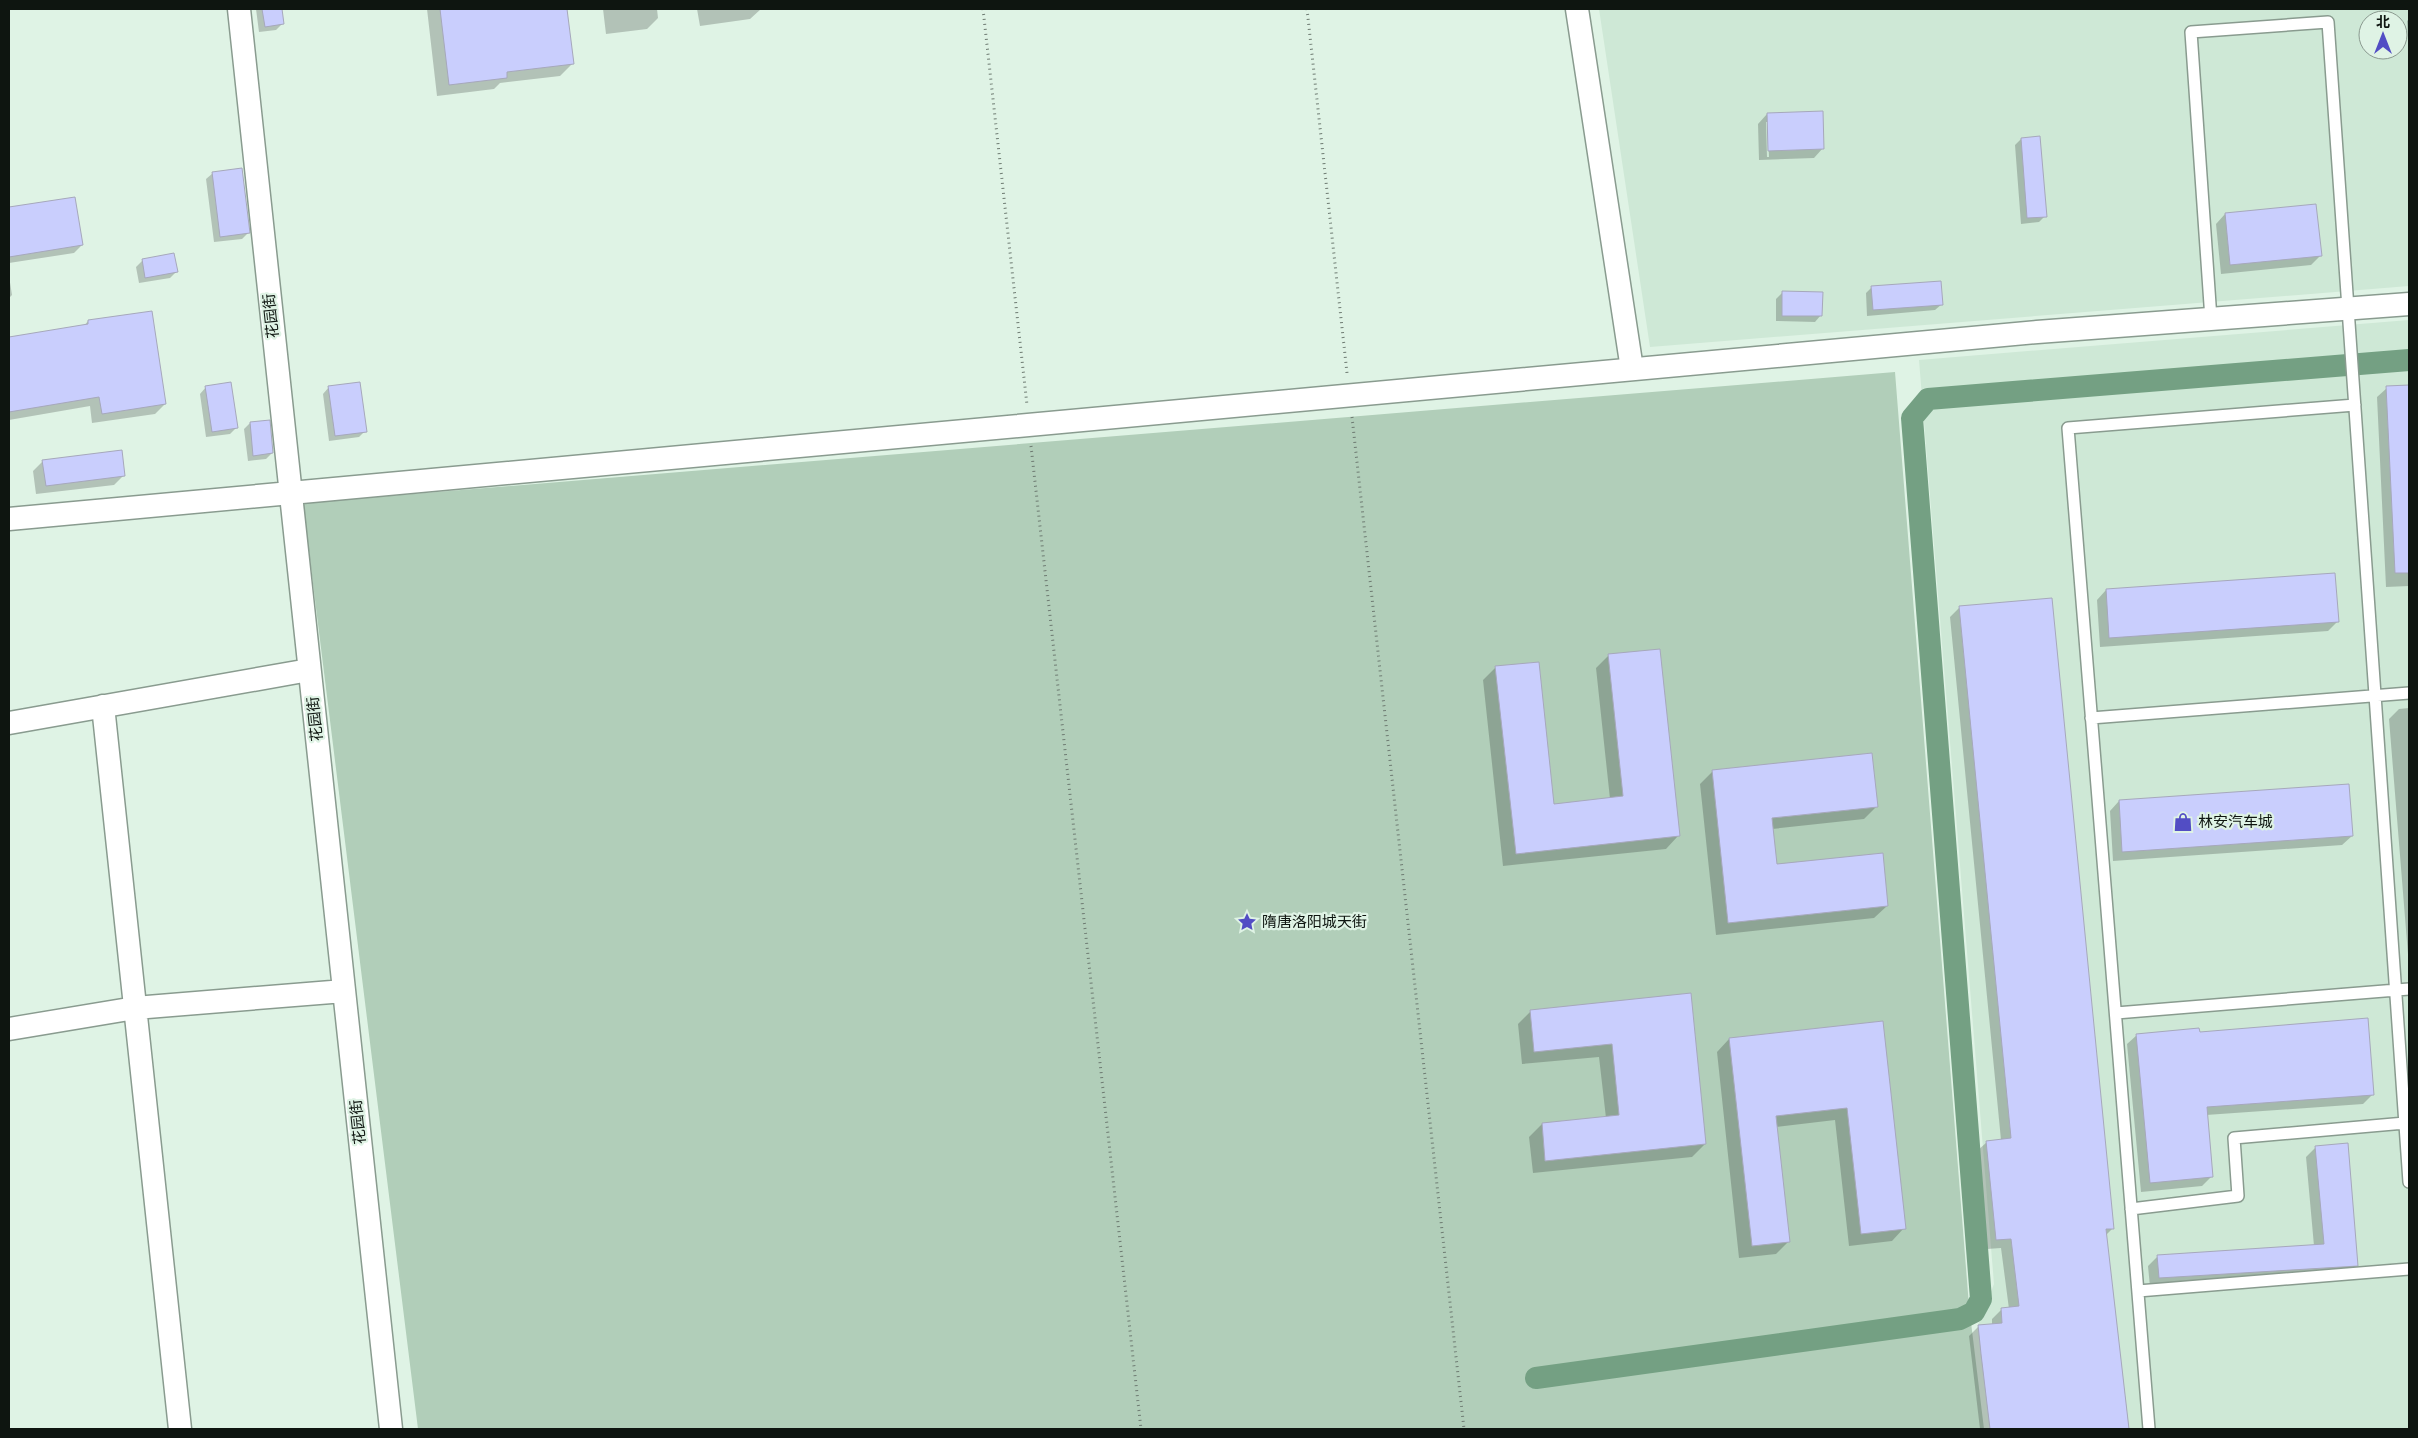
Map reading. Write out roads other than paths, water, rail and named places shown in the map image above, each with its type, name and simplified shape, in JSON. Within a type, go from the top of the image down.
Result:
[{"type":"street","name":"花园街","points":[[239,9],[391,1429]]},
{"type":"street","points":[[1577,9],[1632,369]]},
{"type":"street","points":[[9,519],[2037,332],[2409,304]]},
{"type":"street","points":[[9,722],[309,670]]},
{"type":"street","points":[[103,706],[180,1429]]},
{"type":"street","points":[[9,1029],[135,1008],[344,991]]},
{"type":"lane","points":[[2211,319],[2191,32],[2328,22],[2409,1182]]},
{"type":"lane","points":[[2149,1429],[2068,428],[2355,405]]},
{"type":"lane","points":[[2092,718],[2409,693]]},
{"type":"lane","points":[[2116,1013],[2409,989]]},
{"type":"lane","points":[[2132,1209],[2238,1196],[2234,1138],[2405,1123]]},
{"type":"lane","points":[[2138,1291],[2409,1269]]},
{"type":"waterway","points":[[1536,1378],[1960,1319],[1974,1312],[1981,1299],[1912,418],[1928,399],[2409,360]]},
{"type":"place","name":"林安汽车城","points":[[2183,822]]},
{"type":"place","name":"隋唐洛阳城天街","points":[[1247,922]]}]
